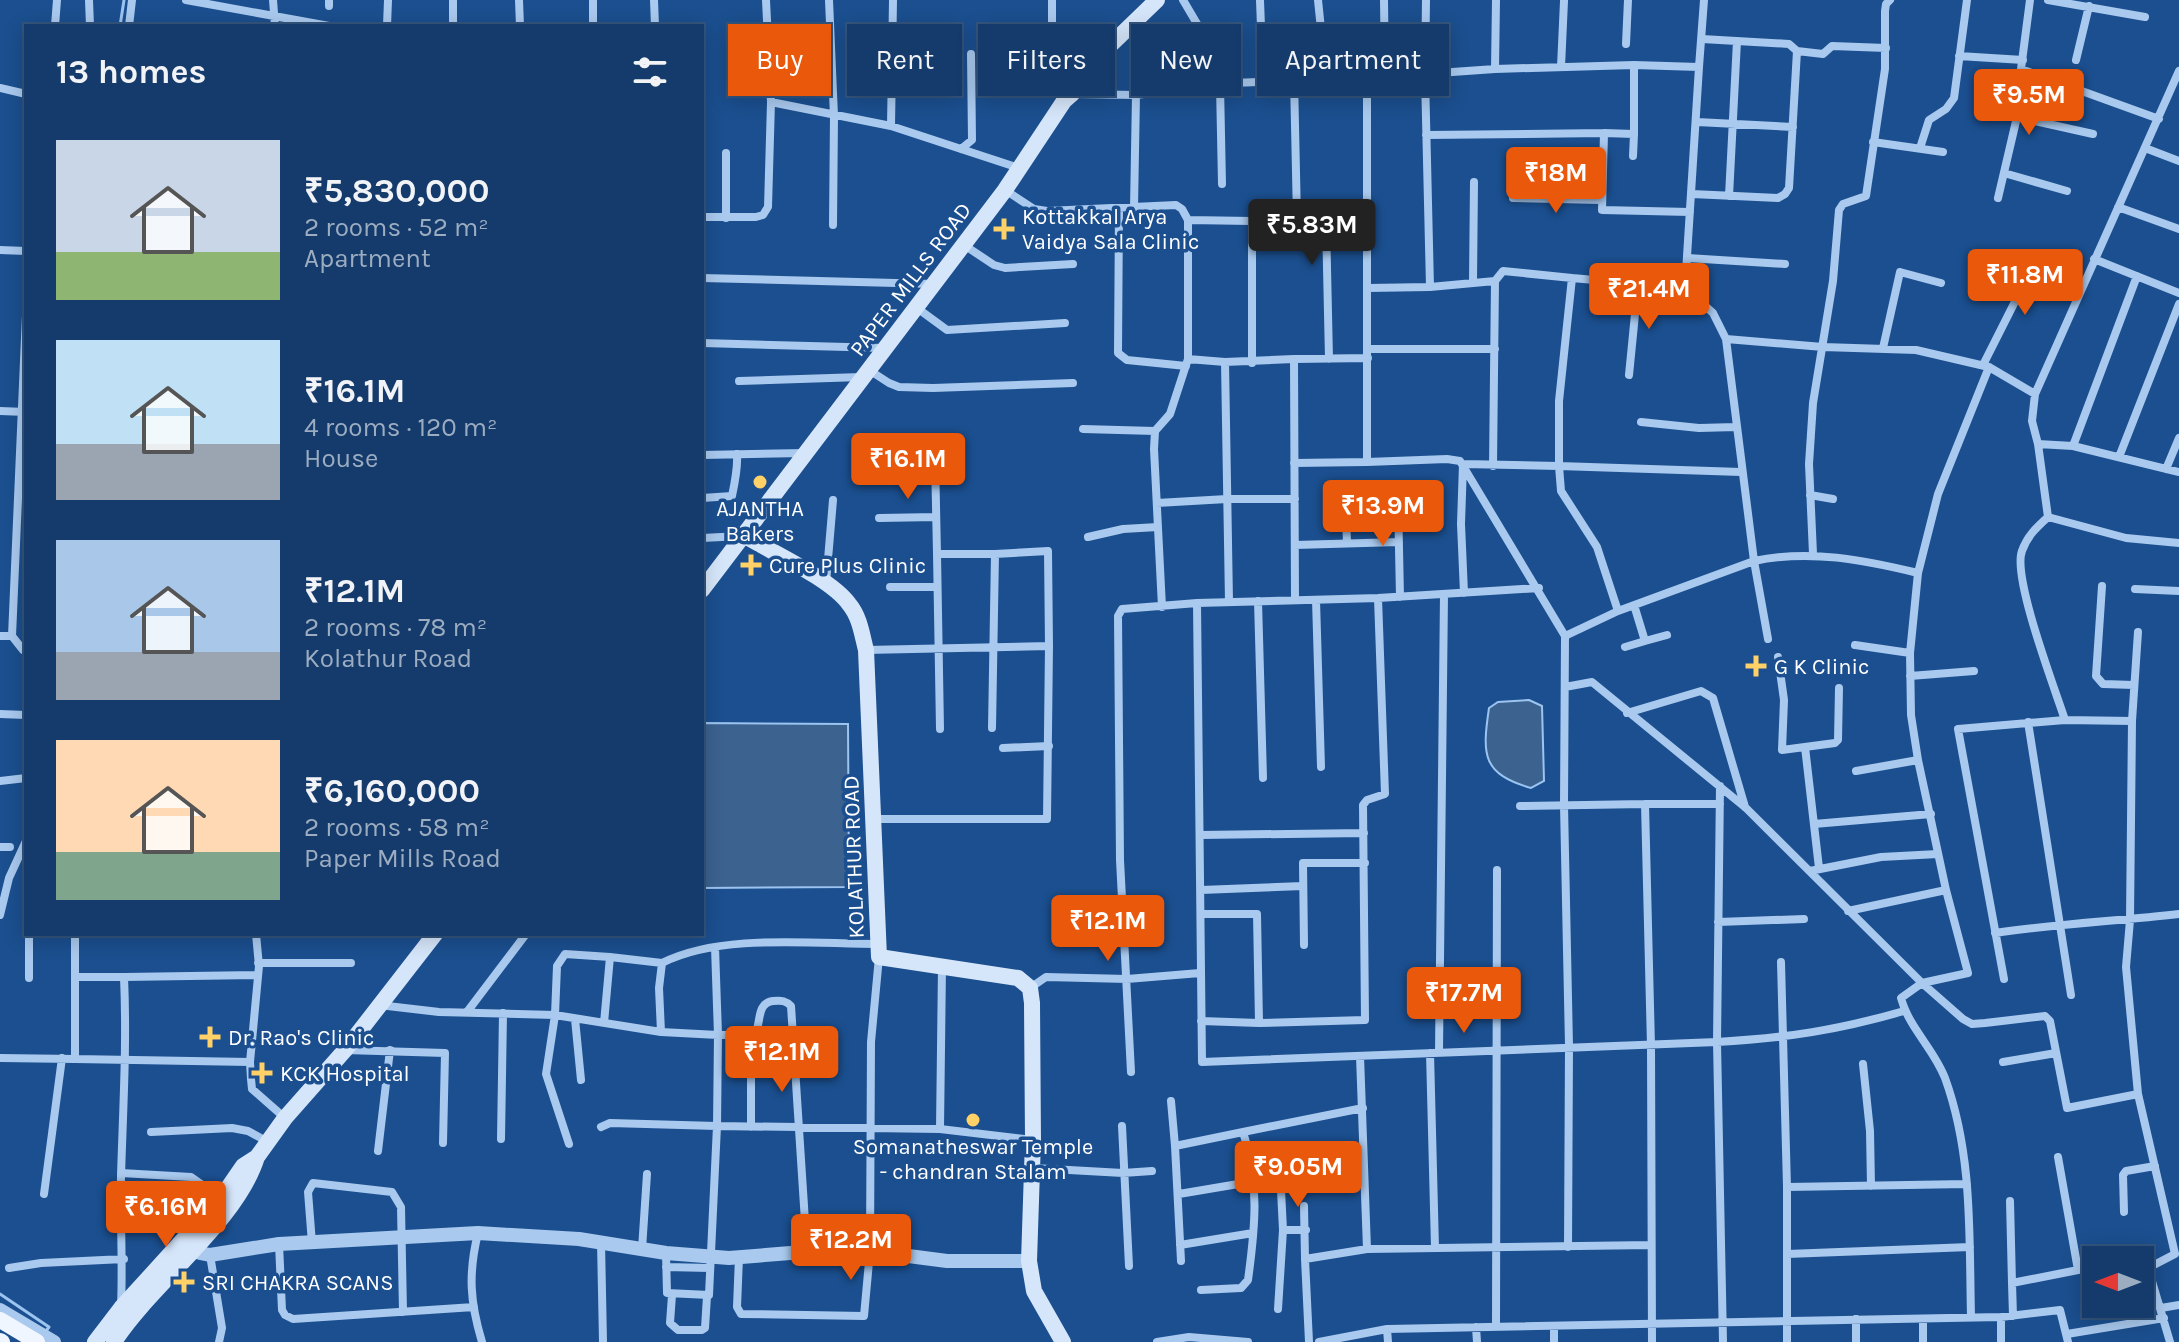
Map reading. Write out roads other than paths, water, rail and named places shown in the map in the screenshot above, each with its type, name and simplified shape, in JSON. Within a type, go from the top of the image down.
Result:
[{"type":"main road","name":"PAPER MILLS ROAD","points":[[704,587],[1005,190],[1096,59],[1157,0]]},
{"type":"main road","name":"KOLATHUR ROAD","points":[[745,536],[826,584],[849,602],[858,619],[866,650],[878,951],[942,967],[1018,978],[1030,988]]},
{"type":"main road","points":[[114,1342],[202,1251],[250,1178],[257,1157],[285,1118],[345,1050],[433,936]]},
{"type":"main road","points":[[1030,988],[1033,1140],[1029,1261],[1034,1291],[1063,1342]]},
{"type":"main road","points":[[95,1342],[121,1308],[221,1198],[243,1166],[257,1157]]},
{"type":"main road","points":[[0,1320],[37,1342]]},
{"type":"street","points":[[55,24],[57,0]]},
{"type":"street","points":[[89,0],[90,24]]},
{"type":"street","points":[[129,24],[132,0]]},
{"type":"street","points":[[186,0],[275,21],[307,24]]},
{"type":"street","points":[[273,0],[275,21]]},
{"type":"street","points":[[387,24],[388,0]]},
{"type":"street","points":[[453,0],[453,24]]},
{"type":"street","points":[[519,0],[520,24]]},
{"type":"street","points":[[593,0],[593,24]]},
{"type":"street","points":[[654,0],[655,24]]},
{"type":"street","points":[[704,217],[756,217],[763,215],[768,207],[771,102],[766,0]]},
{"type":"street","points":[[829,0],[834,116],[833,225]]},
{"type":"street","points":[[891,126],[893,0]]},
{"type":"street","points":[[1052,0],[1052,76],[1068,98],[1131,95]]},
{"type":"street","points":[[1183,0],[1197,24]]},
{"type":"street","points":[[1260,0],[1261,24]]},
{"type":"street","points":[[1318,0],[1320,24]]},
{"type":"street","points":[[1384,0],[1384,24]]},
{"type":"street","points":[[1426,0],[1426,24]]},
{"type":"street","points":[[1495,69],[1496,0]]},
{"type":"street","points":[[1626,44],[1628,0]]},
{"type":"street","points":[[1685,288],[1704,0]]},
{"type":"street","points":[[1813,554],[1809,464],[1813,403],[1835,265],[1839,210],[1843,204],[1866,196],[1885,69],[1886,4],[1890,0]]},
{"type":"street","points":[[1920,148],[1929,120],[1946,109],[1954,98],[1967,0]]},
{"type":"street","points":[[1998,198],[2017,117],[2030,0]]},
{"type":"street","points":[[2048,0],[2145,17]]},
{"type":"street","points":[[1561,67],[1564,1]]},
{"type":"street","points":[[2076,60],[2089,6]]},
{"type":"street","points":[[1702,39],[1789,44],[1797,51],[1823,54],[1832,46],[1886,48]]},
{"type":"street","points":[[1729,196],[1737,41]]},
{"type":"street","points":[[1692,194],[1778,198],[1785,194],[1789,188],[1797,51]]},
{"type":"street","points":[[961,149],[972,140],[971,54]]},
{"type":"street","points":[[1959,56],[2022,65],[2159,119]]},
{"type":"street","points":[[1449,74],[1495,69],[1634,65],[1699,67]]},
{"type":"street","points":[[1633,156],[1634,65]]},
{"type":"street","points":[[2048,517],[2032,421],[2035,394],[2179,71]]},
{"type":"street","points":[[0,88],[24,94]]},
{"type":"street","points":[[1134,208],[1136,96]]},
{"type":"street","points":[[1220,96],[1222,184]]},
{"type":"street","points":[[1294,96],[1297,219]]},
{"type":"street","points":[[1367,96],[1367,462]]},
{"type":"street","points":[[1425,96],[1430,287]]},
{"type":"street","points":[[771,102],[891,126],[1019,168]]},
{"type":"street","points":[[2017,117],[2093,134]]},
{"type":"street","points":[[1697,122],[1793,127]]},
{"type":"street","points":[[1604,133],[1602,210],[1690,212]]},
{"type":"street","points":[[1426,135],[1634,134]]},
{"type":"street","points":[[1873,142],[1943,152]]},
{"type":"street","points":[[2145,148],[2179,161]]},
{"type":"street","points":[[726,153],[726,218]]},
{"type":"street","points":[[2004,173],[2067,191]]},
{"type":"street","points":[[1473,282],[1474,182]]},
{"type":"street","points":[[1005,190],[1034,209],[1075,211],[1176,205],[1188,220],[1187,362],[1170,414],[1155,431],[1154,473],[1162,607]]},
{"type":"street","points":[[1513,198],[1602,200]]},
{"type":"street","points":[[2118,207],[2179,229]]},
{"type":"street","points":[[1119,208],[1118,353],[1127,360],[1252,363],[1495,349]]},
{"type":"street","points":[[1188,220],[1319,218],[1326,222],[1367,222]]},
{"type":"street","points":[[1252,221],[1252,363]]},
{"type":"street","points":[[1326,222],[1329,359]]},
{"type":"street","points":[[964,245],[994,265],[1005,268],[1073,264]]},
{"type":"street","points":[[0,250],[24,251]]},
{"type":"street","points":[[1971,1316],[1965,1147],[1944,1075],[1904,1011],[1901,998],[1922,983],[1968,973],[1946,890],[1918,760],[1911,715],[1910,653],[1918,573],[1938,494],[1986,366],[2039,254]]},
{"type":"street","points":[[1687,258],[1785,264]]},
{"type":"street","points":[[2094,259],[2179,293]]},
{"type":"street","points":[[1493,466],[1495,281],[1503,271],[1685,288],[1713,313],[1726,339],[1741,472],[1768,639]]},
{"type":"street","points":[[1883,348],[1900,272],[1941,283]]},
{"type":"street","points":[[2073,446],[2137,276]]},
{"type":"street","points":[[704,278],[935,284]]},
{"type":"street","points":[[1572,278],[1559,401],[1561,491],[1597,547],[1618,611]]},
{"type":"street","points":[[1368,288],[1430,287],[1495,281]]},
{"type":"street","points":[[1629,375],[1638,284]]},
{"type":"street","points":[[2119,457],[2179,304]]},
{"type":"street","points":[[917,308],[947,330],[1065,323]]},
{"type":"street","points":[[1726,339],[1916,350],[1986,366],[2035,394]]},
{"type":"street","points":[[704,343],[886,348]]},
{"type":"street","points":[[1294,359],[1295,600]]},
{"type":"street","points":[[1225,362],[1229,602]]},
{"type":"street","points":[[739,381],[865,373],[899,387],[1073,383]]},
{"type":"street","points":[[12,636],[24,380]]},
{"type":"street","points":[[0,411],[23,412]]},
{"type":"street","points":[[1641,422],[1699,428],[1736,427]]},
{"type":"street","points":[[1083,429],[1155,431]]},
{"type":"street","points":[[2166,469],[2179,438]]},
{"type":"street","points":[[2038,444],[2073,446],[2179,472]]},
{"type":"street","points":[[704,455],[806,453]]},
{"type":"street","points":[[704,498],[732,496],[738,467],[737,454]]},
{"type":"street","points":[[885,456],[928,454],[935,457],[940,729]]},
{"type":"street","points":[[1294,463],[1451,459],[1463,464],[1493,466],[1741,472]]},
{"type":"street","points":[[1463,464],[1565,636],[1568,1247]]},
{"type":"street","points":[[1463,464],[1461,524],[1464,593]]},
{"type":"street","points":[[1810,495],[1833,499]]},
{"type":"street","points":[[1157,503],[1295,499]]},
{"type":"street","points":[[826,584],[833,500]]},
{"type":"street","points":[[1398,500],[1400,597]]},
{"type":"street","points":[[1346,515],[1347,543]]},
{"type":"street","points":[[879,518],[936,517]]},
{"type":"street","points":[[2048,517],[2126,538],[2179,543]]},
{"type":"street","points":[[2048,517],[2030,533],[2020,554],[2029,614],[2065,720]]},
{"type":"street","points":[[1088,537],[1123,529],[1158,527]]},
{"type":"street","points":[[704,538],[745,536]]},
{"type":"street","points":[[1295,545],[1399,542]]},
{"type":"street","points":[[873,819],[1047,819],[1048,551],[937,554]]},
{"type":"street","points":[[992,728],[995,554]]},
{"type":"street","points":[[1565,636],[1618,611],[1775,556],[1813,554],[1871,561],[1918,573]]},
{"type":"street","points":[[2102,586],[2096,676],[2103,684],[2134,685]]},
{"type":"street","points":[[890,587],[937,587]]},
{"type":"street","points":[[1131,1072],[1120,860],[1118,616],[1122,609],[1539,588]]},
{"type":"street","points":[[2135,589],[2179,591]]},
{"type":"street","points":[[1435,1248],[1435,1052],[1444,594]]},
{"type":"street","points":[[1201,1021],[1365,1020],[1363,805],[1367,800],[1385,794],[1378,598]]},
{"type":"street","points":[[1316,600],[1321,767]]},
{"type":"street","points":[[1258,601],[1263,778]]},
{"type":"street","points":[[1197,603],[1202,1062],[1784,1039],[1846,1027],[1904,1011]]},
{"type":"street","points":[[1634,605],[1645,641]]},
{"type":"street","points":[[2138,632],[2132,721],[2130,920],[2126,967],[2138,1094],[2177,1254],[2148,1268],[2170,1342]]},
{"type":"street","points":[[1625,647],[1667,635]]},
{"type":"street","points":[[0,636],[12,636],[24,648]]},
{"type":"street","points":[[1855,645],[1910,653]]},
{"type":"street","points":[[866,650],[1049,646]]},
{"type":"street","points":[[1778,657],[1784,700],[1782,750],[1835,743],[1838,740],[1839,688]]},
{"type":"street","points":[[1910,676],[1974,671]]},
{"type":"street","points":[[1565,687],[1592,682],[1720,786],[1815,870],[1848,911],[1953,1012],[1972,1024],[2045,1016],[2050,1021],[2067,1108],[2138,1094]]},
{"type":"street","points":[[1627,713],[1701,691],[1708,694],[1713,698],[1746,808]]},
{"type":"street","points":[[0,714],[24,715]]},
{"type":"street","points":[[2004,979],[1958,729],[2065,720],[2132,721]]},
{"type":"street","points":[[2028,722],[2071,995]]},
{"type":"street","points":[[1003,748],[1049,746]]},
{"type":"street","points":[[1805,747],[1814,824],[1815,870]]},
{"type":"street","points":[[1856,771],[1918,760]]},
{"type":"street","points":[[0,781],[24,778]]},
{"type":"street","points":[[1720,786],[1717,1042],[1723,1342]]},
{"type":"street","points":[[1645,804],[1651,1046],[1652,1342]]},
{"type":"street","points":[[1520,806],[1720,804]]},
{"type":"street","points":[[1814,824],[1931,814]]},
{"type":"street","points":[[1200,835],[1364,833]]},
{"type":"street","points":[[0,915],[9,878],[24,845]]},
{"type":"street","points":[[1815,870],[1881,857],[1938,854]]},
{"type":"street","points":[[1304,945],[1303,863],[1365,863]]},
{"type":"street","points":[[1496,1327],[1497,870]]},
{"type":"street","points":[[1201,890],[1303,886]]},
{"type":"street","points":[[1848,911],[1946,890]]},
{"type":"street","points":[[1201,914],[1257,914],[1259,1023]]},
{"type":"street","points":[[1995,933],[2179,914]]},
{"type":"street","points":[[1718,922],[1804,919]]},
{"type":"street","points":[[29,936],[29,978]]},
{"type":"street","points":[[75,936],[75,1059]]},
{"type":"street","points":[[256,936],[258,975],[250,1062],[252,1089],[285,1118]]},
{"type":"street","points":[[467,1012],[524,936]]},
{"type":"street","points":[[569,1144],[547,1079],[557,966],[565,954],[662,963],[715,947],[759,944],[878,951],[871,1042],[870,1251],[864,1316],[741,1314],[737,1307],[739,1257]]},
{"type":"street","points":[[672,1295],[670,1323],[678,1330],[705,1328],[707,1296],[710,1292],[717,1126],[715,947]]},
{"type":"street","points":[[604,1023],[610,957]]},
{"type":"street","points":[[1781,962],[1787,1187],[1787,1342]]},
{"type":"street","points":[[258,963],[351,963]]},
{"type":"street","points":[[661,1032],[659,988],[662,963]]},
{"type":"street","points":[[940,1129],[942,967]]},
{"type":"street","points":[[1030,988],[1046,977],[1127,979],[1200,973]]},
{"type":"street","points":[[76,977],[258,975]]},
{"type":"street","points":[[121,1308],[124,1259],[121,1173],[127,1060],[124,977]]},
{"type":"street","points":[[379,1005],[555,1015],[661,1032],[751,1035],[756,1032],[763,1006],[769,1001],[788,1002],[796,1051],[807,1252]]},
{"type":"street","points":[[501,1139],[503,1013]]},
{"type":"street","points":[[575,1019],[581,1080]]},
{"type":"street","points":[[751,1035],[751,1127]]},
{"type":"street","points":[[345,1050],[445,1053],[443,1143]]},
{"type":"street","points":[[378,1151],[390,1050]]},
{"type":"street","points":[[2003,1062],[2056,1053]]},
{"type":"street","points":[[1360,1056],[1367,1249]]},
{"type":"street","points":[[0,1058],[250,1062]]},
{"type":"street","points":[[44,1194],[62,1058]]},
{"type":"street","points":[[1863,1064],[1870,1131],[1871,1186]]},
{"type":"street","points":[[1171,1101],[1181,1261]]},
{"type":"street","points":[[1175,1146],[1363,1108]]},
{"type":"street","points":[[601,1127],[610,1123],[940,1129],[1033,1140]]},
{"type":"street","points":[[1122,1126],[1129,1266]]},
{"type":"street","points":[[151,1132],[232,1128],[248,1131],[268,1142]]},
{"type":"street","points":[[1201,1290],[1241,1288],[1246,1284],[1256,1181],[1243,1132]]},
{"type":"street","points":[[2058,1157],[2078,1270]]},
{"type":"street","points":[[2124,1212],[2123,1175],[2126,1171],[2155,1166]]},
{"type":"street","points":[[1032,1168],[1123,1173],[1152,1171]]},
{"type":"street","points":[[121,1173],[191,1177],[221,1198]]},
{"type":"street","points":[[642,1249],[647,1174]]},
{"type":"street","points":[[1179,1194],[1256,1181]]},
{"type":"street","points":[[312,1243],[308,1192],[313,1183],[392,1192],[401,1207],[403,1312]]},
{"type":"street","points":[[1787,1187],[1967,1184]]},
{"type":"street","points":[[1278,1309],[1283,1230],[1281,1190]]},
{"type":"street","points":[[2010,1201],[2013,1316]]},
{"type":"street","points":[[1304,1206],[1309,1342]]},
{"type":"street","points":[[1283,1230],[1306,1230]]},
{"type":"street","points":[[219,1342],[222,1333],[202,1251],[478,1233],[601,1242],[642,1249],[666,1260],[688,1265],[739,1257],[870,1251],[947,1261],[1029,1261]]},
{"type":"street","points":[[478,1233],[470,1278],[482,1342]]},
{"type":"street","points":[[1180,1245],[1253,1233]]},
{"type":"street","points":[[601,1242],[603,1342]]},
{"type":"street","points":[[279,1244],[282,1310],[293,1319],[474,1307]]},
{"type":"street","points":[[1305,1259],[1367,1249],[1651,1245]]},
{"type":"street","points":[[1787,1254],[1970,1247]]},
{"type":"street","points":[[9,1268],[41,1263],[124,1259]]},
{"type":"street","points":[[666,1260],[666,1289],[672,1295],[707,1296]]},
{"type":"street","points":[[2012,1283],[2082,1269]]},
{"type":"street","points":[[2161,1308],[2179,1305]]},
{"type":"street","points":[[0,1310],[54,1342]]},
{"type":"street","points":[[1319,1342],[1387,1329],[2001,1317],[2060,1310],[2068,1338],[2164,1318]]},
{"type":"street","points":[[2001,1317],[2001,1342]]},
{"type":"street","points":[[1856,1319],[1856,1342]]},
{"type":"street","points":[[1923,1319],[1923,1342]]},
{"type":"street","points":[[1554,1326],[1554,1342]]},
{"type":"street","points":[[1476,1327],[1477,1342]]},
{"type":"street","points":[[1387,1329],[1388,1342]]},
{"type":"street","points":[[1157,1342],[1189,1337],[1248,1342]]},
{"type":"water","points":[[1529,700],[1542,706],[1544,781],[1531,788],[1494,769],[1486,750],[1489,708],[1498,702]]},
{"type":"water","points":[[704,723],[848,724],[849,887],[704,888]]},
{"type":"waterway","points":[[120,24],[124,0]]},
{"type":"waterway","points":[[0,1294],[49,1327],[46,1331]]},
{"type":"place","name":"Kottakkal Arya Vaidya Sala Clinic","points":[[1004,229]]},
{"type":"place","name":"AJANTHA Bakers","points":[[760,482]]},
{"type":"place","name":"Cure Plus Clinic","points":[[751,565]]},
{"type":"place","name":"G K Clinic","points":[[1756,666]]},
{"type":"place","name":"Dr. Rao's Clinic","points":[[210,1037]]},
{"type":"place","name":"KCK Hospital","points":[[262,1073]]},
{"type":"place","name":"Somanatheswar Temple - chandran Stalam","points":[[973,1120]]},
{"type":"place","name":"SRI CHAKRA SCANS","points":[[184,1282]]}]
